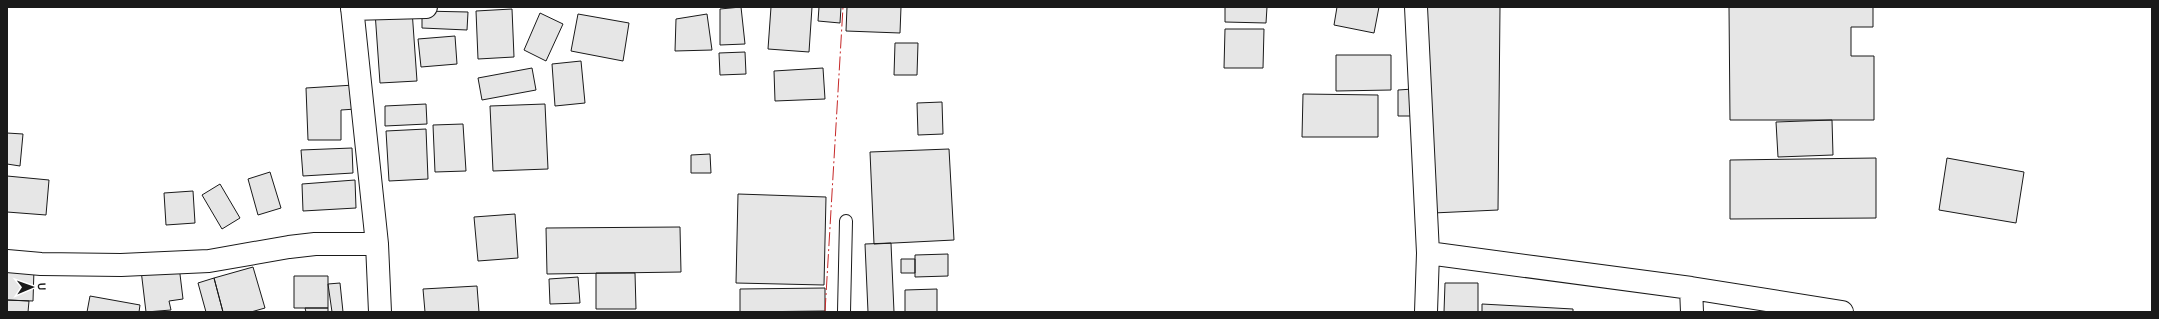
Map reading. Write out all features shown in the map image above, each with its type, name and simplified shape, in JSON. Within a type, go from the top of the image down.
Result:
[{"type":"street","points":[[380,312],[377,244],[352,8],[426,7]]},
{"type":"street","points":[[1416,7],[1428,253],[1426,312]]},
{"type":"street","points":[[7,261],[41,264],[121,265],[209,261],[289,246],[314,244],[377,244]]},
{"type":"street","points":[[1428,253],[1691,288],[1842,312]]},
{"type":"street","points":[[1691,288],[1692,312]]},
{"type":"lane","points":[[844,312],[846,221]]},
{"type":"building","points":[[741,7],[745,44],[720,45],[720,9]]},
{"type":"building","points":[[771,7],[812,7],[809,52],[768,49]]},
{"type":"building","points":[[819,7],[841,7],[840,23],[818,21]]},
{"type":"building","points":[[847,7],[901,7],[900,33],[846,31]]},
{"type":"building","points":[[1225,7],[1267,7],[1266,23],[1225,22]]},
{"type":"building","points":[[1337,7],[1379,7],[1374,33],[1334,25]]},
{"type":"building","points":[[1422,7],[1500,7],[1498,210],[1433,213]]},
{"type":"building","points":[[1729,7],[1873,7],[1873,27],[1851,27],[1851,56],[1874,56],[1874,120],[1730,120]]},
{"type":"building","points":[[512,9],[514,57],[478,59],[476,11]]},
{"type":"building","points":[[412,10],[417,81],[380,83],[375,12]]},
{"type":"building","points":[[422,11],[468,12],[467,30],[422,28]]},
{"type":"building","points":[[540,13],[563,24],[546,61],[524,50]]},
{"type":"building","points":[[578,14],[629,23],[623,61],[571,51]]},
{"type":"building","points":[[707,14],[712,50],[675,51],[676,19]]},
{"type":"building","points":[[1225,29],[1264,29],[1263,68],[1224,68]]},
{"type":"building","points":[[455,36],[457,64],[421,67],[418,39]]},
{"type":"building","points":[[895,43],[918,43],[917,75],[894,75]]},
{"type":"building","points":[[745,52],[746,74],[720,75],[719,53]]},
{"type":"building","points":[[1336,55],[1391,55],[1391,90],[1336,91]]},
{"type":"building","points":[[581,61],[585,103],[555,106],[552,64]]},
{"type":"building","points":[[532,68],[536,90],[482,100],[478,78]]},
{"type":"building","points":[[823,68],[825,99],[775,101],[774,71]]},
{"type":"building","points":[[354,85],[356,109],[341,110],[341,140],[308,140],[306,88]]},
{"type":"building","points":[[1413,89],[1414,116],[1398,116],[1398,90]]},
{"type":"building","points":[[1303,94],[1378,95],[1378,137],[1302,137]]},
{"type":"building","points":[[942,102],[943,134],[918,135],[917,103]]},
{"type":"building","points":[[426,104],[427,124],[385,126],[385,106]]},
{"type":"building","points":[[545,104],[548,169],[493,171],[490,106]]},
{"type":"building","points":[[1832,120],[1833,155],[1778,157],[1776,122]]},
{"type":"building","points":[[463,124],[466,171],[435,172],[433,125]]},
{"type":"building","points":[[426,129],[428,179],[389,181],[386,131]]},
{"type":"building","points":[[7,133],[23,134],[20,166],[7,164]]},
{"type":"building","points":[[352,148],[353,173],[303,176],[301,150]]},
{"type":"building","points":[[949,149],[954,240],[874,244],[870,152]]},
{"type":"building","points":[[710,154],[711,173],[691,173],[691,155]]},
{"type":"building","points":[[1876,158],[1876,218],[1730,219],[1730,160]]},
{"type":"building","points":[[1947,158],[2024,172],[2016,223],[1939,210]]},
{"type":"building","points":[[270,172],[281,208],[258,215],[248,179]]},
{"type":"building","points":[[7,176],[49,180],[46,215],[7,212]]},
{"type":"building","points":[[355,180],[356,208],[303,211],[302,184]]},
{"type":"building","points":[[220,184],[240,218],[222,229],[202,195]]},
{"type":"building","points":[[193,191],[195,223],[166,225],[164,193]]},
{"type":"building","points":[[738,194],[826,197],[824,285],[736,283]]},
{"type":"building","points":[[515,214],[518,258],[478,261],[474,217]]},
{"type":"building","points":[[680,227],[681,272],[547,274],[546,228]]},
{"type":"building","points":[[891,243],[894,312],[868,312],[865,244]]},
{"type":"building","points":[[948,254],[948,276],[915,277],[915,255]]},
{"type":"building","points":[[901,259],[915,259],[915,273],[901,273]]},
{"type":"building","points":[[179,266],[183,299],[169,301],[171,310],[146,312],[141,270]]},
{"type":"building","points":[[253,267],[265,308],[251,312],[223,312],[214,278]]},
{"type":"building","points":[[7,268],[34,269],[33,301],[7,300]]},
{"type":"building","points":[[596,273],[635,273],[636,309],[596,309]]},
{"type":"building","points":[[294,276],[328,276],[328,308],[294,308]]},
{"type":"building","points":[[578,277],[580,303],[550,304],[549,279]]},
{"type":"building","points":[[214,278],[223,312],[206,312],[198,283]]},
{"type":"building","points":[[340,283],[343,312],[332,312],[328,284]]},
{"type":"building","points":[[1445,283],[1478,283],[1478,312],[1444,312]]},
{"type":"building","points":[[477,286],[479,312],[425,312],[423,289]]},
{"type":"building","points":[[825,288],[825,311],[740,312],[740,289]]},
{"type":"building","points":[[937,289],[937,312],[905,312],[905,290]]},
{"type":"building","points":[[90,296],[140,305],[139,312],[87,312]]},
{"type":"building","points":[[7,300],[29,301],[28,312],[7,312]]},
{"type":"building","points":[[1482,304],[1573,309],[1573,312],[1482,312]]},
{"type":"building","points":[[305,308],[328,308],[328,312],[306,312]]},
{"type":"power","points":[[825,312],[843,7]]}]
